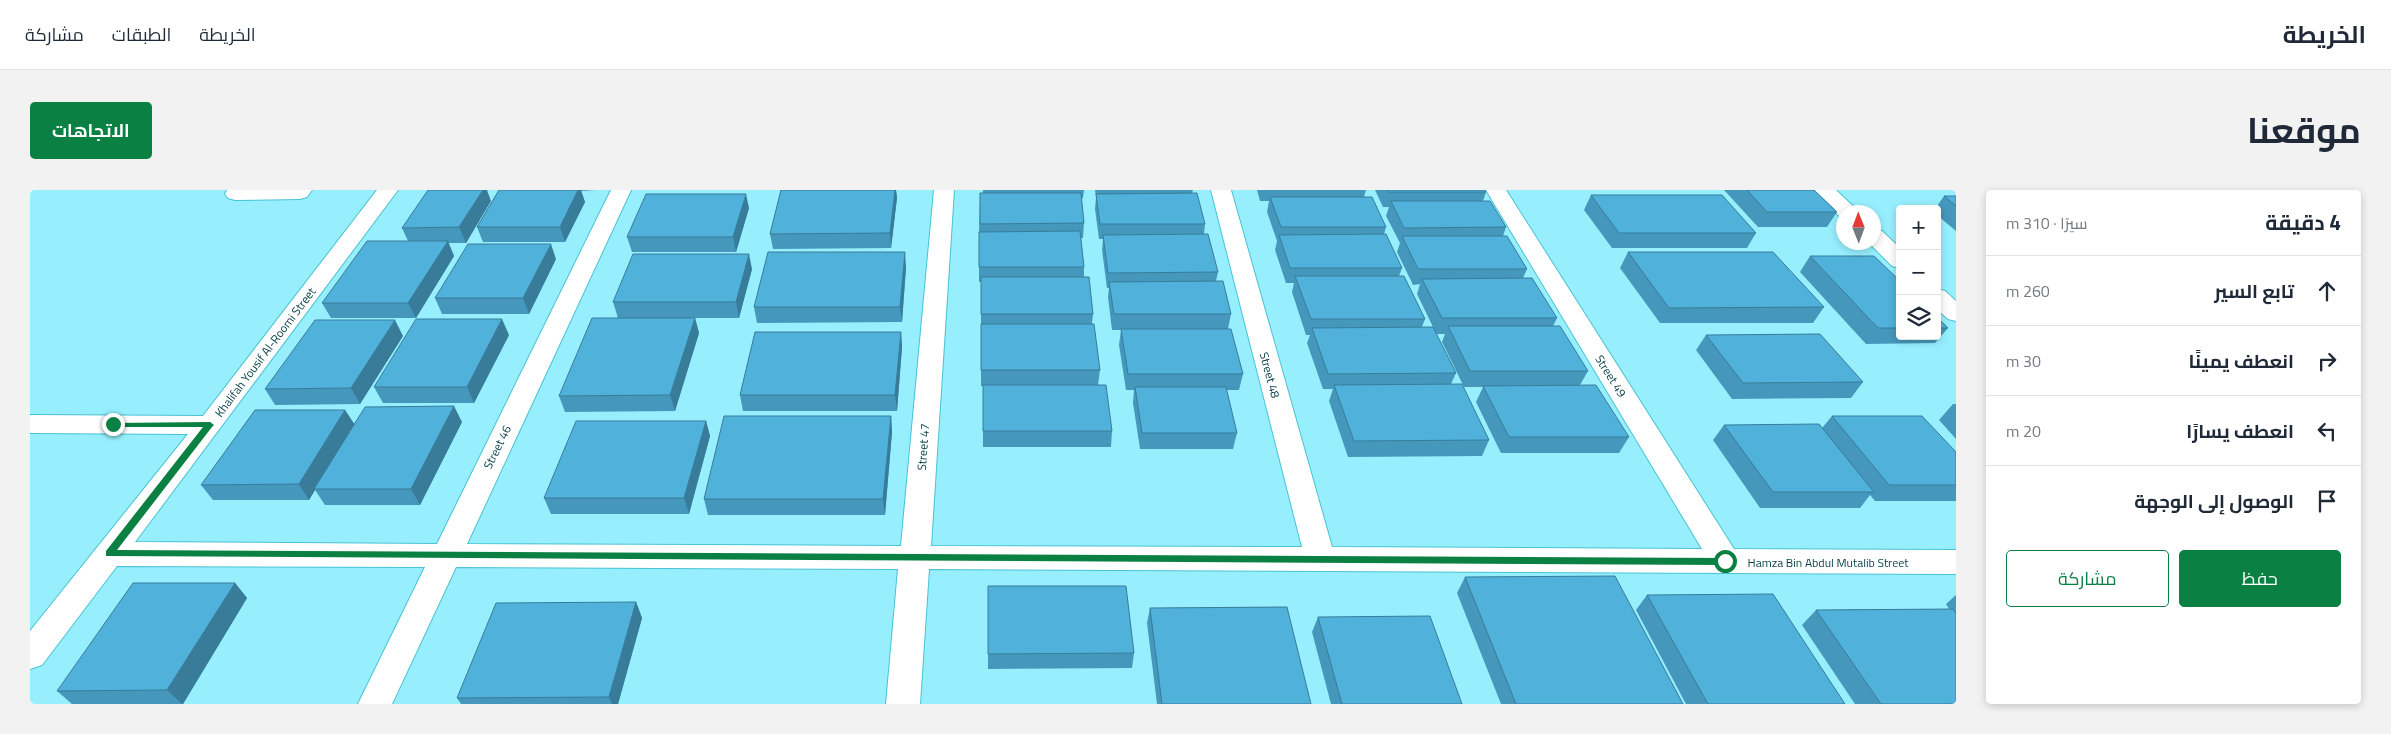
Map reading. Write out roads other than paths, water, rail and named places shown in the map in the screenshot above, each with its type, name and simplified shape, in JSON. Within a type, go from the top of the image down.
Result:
[{"type":"street","points":[[239,190],[235,194],[300,193],[302,190]]},
{"type":"street","name":"Khalifah Yousif Al-Roomi Street","points":[[30,655],[210,425],[388,190]]},
{"type":"street","name":"Street 46","points":[[374,704],[621,190]]},
{"type":"street","name":"Street 47","points":[[903,704],[944,190]]},
{"type":"street","name":"Street 48","points":[[1221,190],[1320,559]]},
{"type":"street","name":"Street 49","points":[[1496,190],[1725,561]]},
{"type":"street","points":[[1824,190],[1840,205]]},
{"type":"street","points":[[1881,243],[1896,257]]},
{"type":"street","points":[[1941,300],[1956,314]]},
{"type":"street","points":[[30,424],[210,425]]},
{"type":"street","name":"Hamza Bin Abdul Mutalib Street","points":[[110,554],[1956,562]]}]
